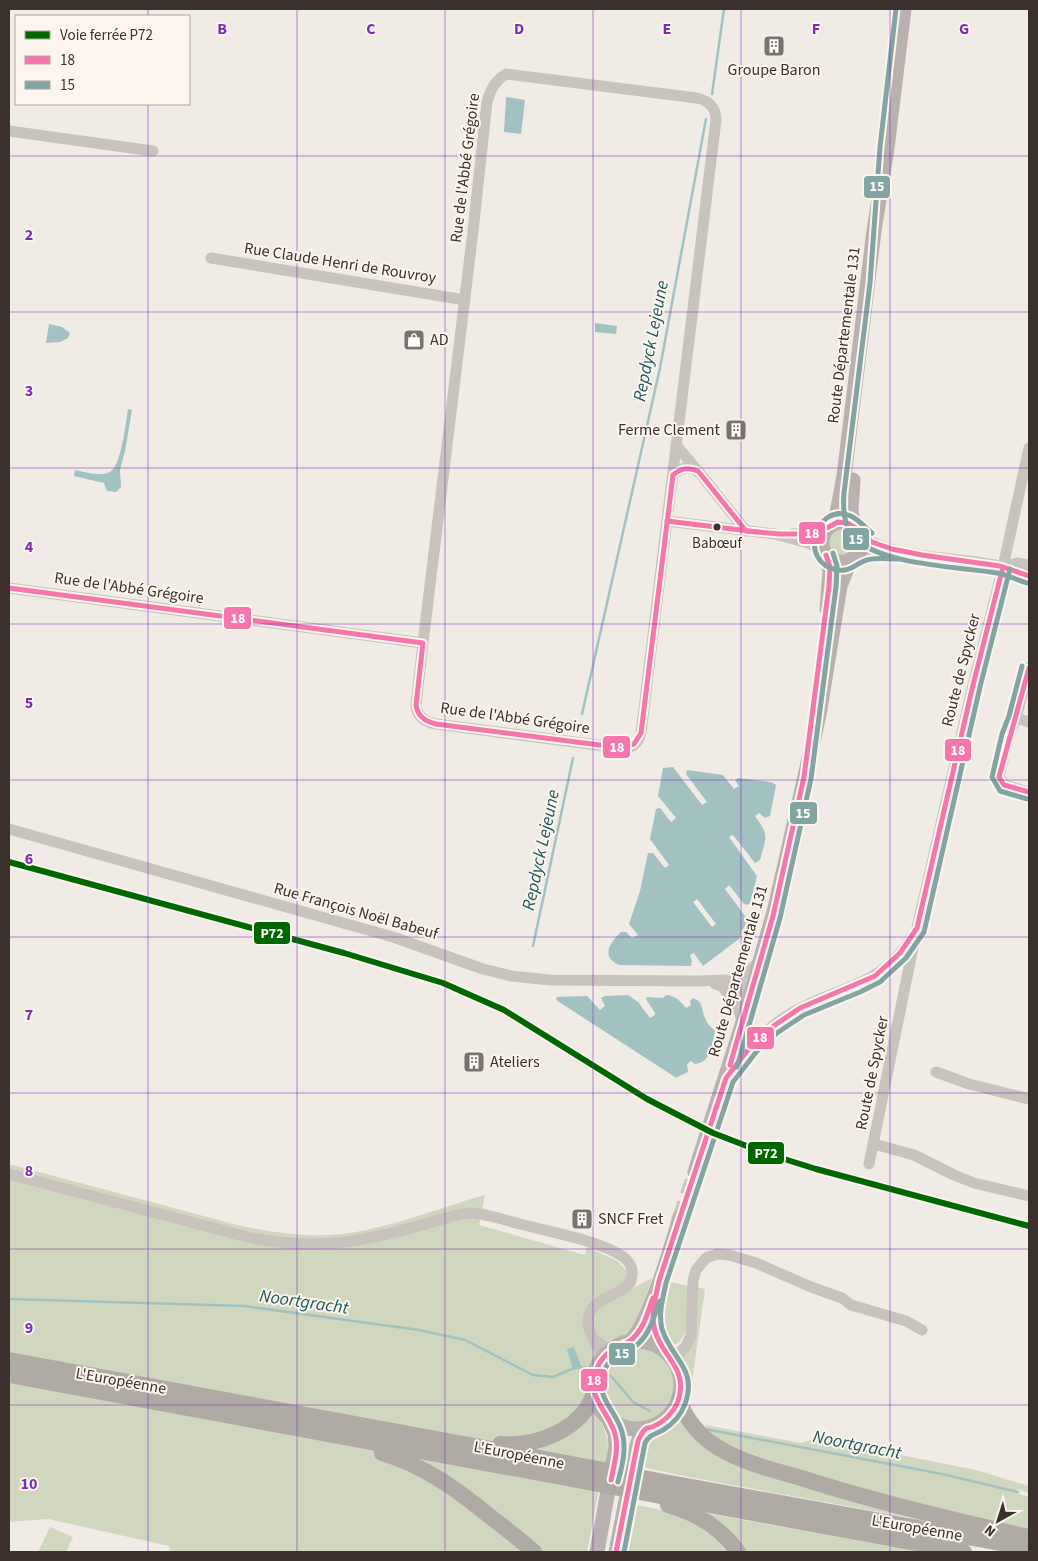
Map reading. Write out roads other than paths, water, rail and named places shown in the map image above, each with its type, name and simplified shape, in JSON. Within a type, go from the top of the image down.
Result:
[{"type":"highway","name":"L'Européenne","points":[[9,1360],[398,1432],[588,1479]]},
{"type":"highway","name":"L'Européenne","points":[[9,1375],[501,1466],[588,1479],[964,1552]]},
{"type":"highway","points":[[9,1384],[151,1402]]},
{"type":"highway","points":[[398,1432],[509,1444],[527,1443],[556,1433],[572,1424],[586,1410],[594,1393]]},
{"type":"highway","points":[[679,1399],[683,1411],[704,1436],[720,1449],[739,1458],[838,1490],[939,1517],[1029,1537]]},
{"type":"highway","points":[[294,1428],[387,1454],[417,1467],[458,1492],[534,1552]]},
{"type":"highway","points":[[656,1492],[678,1508],[702,1520],[720,1533],[738,1552]]},
{"type":"highway","name":"L'Européenne","points":[[656,1492],[1029,1548]]},
{"type":"main road","name":"Route Départementale 131","points":[[829,527],[837,512],[843,482],[904,9]]},
{"type":"main road","name":"Route Départementale 131","points":[[857,530],[850,511],[851,494],[877,284],[886,148]]},
{"type":"main road","points":[[842,522],[857,530],[862,545],[854,558],[837,562],[825,554],[822,538],[829,527],[842,522]]},
{"type":"main road","name":"Route Départementale 131","points":[[804,777],[829,586],[830,567],[825,554]]},
{"type":"main road","name":"Route Départementale 131","points":[[695,1172],[762,958],[819,715],[840,586],[854,558]]},
{"type":"main road","points":[[597,1552],[616,1446],[615,1434],[607,1417],[598,1405],[594,1393],[594,1378],[607,1354],[629,1342],[637,1335],[642,1326],[680,1217]]},
{"type":"main road","points":[[607,1417],[625,1427],[646,1428],[659,1423],[667,1417],[679,1399],[680,1379],[659,1341],[654,1326],[654,1307],[659,1281]]},
{"type":"main road","points":[[629,1342],[649,1343],[669,1356]]},
{"type":"main road","points":[[616,1552],[637,1445],[646,1428]]},
{"type":"street","name":"Rue de l'Abbé Grégoire","points":[[506,74],[697,98],[711,104],[715,109],[716,120],[641,733],[638,740],[632,746],[620,748],[436,724],[426,721],[419,715],[416,706],[465,300],[487,102],[491,88],[498,79],[506,74]]},
{"type":"street","points":[[9,132],[153,151]]},
{"type":"street","name":"Rue Claude Henri de Rouvroy","points":[[211,258],[465,300]]},
{"type":"street","points":[[676,445],[746,531]]},
{"type":"street","name":"Route de Spycker","points":[[869,1164],[917,928],[973,686],[1003,567],[1029,448]]},
{"type":"street","points":[[673,475],[682,468],[687,467],[700,473]]},
{"type":"street","points":[[667,521],[775,534],[812,534],[829,527]]},
{"type":"street","points":[[857,530],[876,544],[909,553]]},
{"type":"street","points":[[775,534],[808,543],[825,554]]},
{"type":"street","points":[[854,558],[870,551],[909,553],[1003,567],[1029,576]]},
{"type":"street","points":[[1003,567],[1017,563],[1029,565]]},
{"type":"street","name":"Rue de l'Abbé Grégoire","points":[[9,588],[423,643]]},
{"type":"street","points":[[1029,668],[1028,680],[1009,736],[999,777],[1004,784],[1029,792]]},
{"type":"street","points":[[1016,718],[1029,722]]},
{"type":"street","name":"Rue François Noël Babeuf","points":[[9,829],[427,947],[483,969],[505,975],[535,979],[720,980],[731,981],[752,992]]},
{"type":"street","name":"Route de Spycker","points":[[726,1078],[751,1046],[772,1027],[800,1008],[875,976],[904,948],[917,928]]},
{"type":"street","points":[[731,981],[748,973],[762,958]]},
{"type":"street","name":"Rue François Noël Babeuf","points":[[699,981],[752,992]]},
{"type":"street","points":[[718,985],[733,998],[743,1022]]},
{"type":"street","points":[[936,1072],[969,1084],[1029,1099]]},
{"type":"street","points":[[874,1144],[914,1154],[974,1183],[1029,1196]]},
{"type":"street","points":[[9,1174],[247,1237],[274,1242],[312,1245],[347,1242],[388,1235],[460,1214],[472,1213],[588,1242],[606,1248],[621,1256],[628,1261],[632,1272],[632,1279],[626,1286],[598,1302],[593,1307],[588,1323],[589,1332],[592,1337],[603,1346],[607,1354]]},
{"type":"street","points":[[669,1356],[686,1346],[691,1335],[693,1281],[696,1270],[706,1258],[717,1254],[729,1255],[756,1263],[842,1298],[852,1305],[906,1321],[922,1330]]},
{"type":"water","points":[[506,97],[525,100],[521,134],[504,132]]},
{"type":"water","points":[[595,323],[617,326],[616,334],[595,332]]},
{"type":"water","points":[[49,324],[62,327],[70,333],[68,338],[60,342],[46,343]]},
{"type":"water","points":[[128,409],[132,410],[120,470],[121,487],[116,492],[107,491],[104,483],[74,476],[75,470],[102,474],[110,472],[114,468],[120,453]]},
{"type":"water","points":[[673,767],[702,805],[707,802],[686,774],[687,770],[723,775],[734,789],[739,786],[735,780],[738,778],[771,782],[776,785],[770,816],[765,818],[759,813],[755,816],[765,833],[760,860],[755,863],[733,835],[729,837],[757,876],[750,903],[747,905],[744,904],[729,885],[725,889],[745,916],[746,922],[739,939],[703,966],[694,953],[690,955],[691,966],[619,965],[608,954],[613,941],[621,932],[626,932],[632,938],[638,935],[629,924],[640,891],[648,853],[653,853],[665,868],[669,865],[650,839],[656,809],[660,808],[671,822],[676,818],[658,796],[663,768]],"holes":[[[697,899],[716,924],[712,927],[693,902]]]},
{"type":"water","points":[[628,995],[638,1002],[650,1018],[655,1013],[646,999],[647,997],[663,998],[666,995],[672,996],[678,999],[686,1008],[691,1005],[690,1001],[693,998],[697,1000],[701,1004],[707,1022],[715,1031],[708,1057],[700,1063],[695,1064],[691,1061],[687,1064],[688,1072],[675,1078],[556,1000],[557,997],[587,996],[600,1010],[605,1006],[601,998],[605,996]]},
{"type":"water","points":[[574,1347],[582,1368],[573,1370],[567,1349]]},
{"type":"waterway","name":"Repdyck Lejeune","points":[[712,94],[724,9]]},
{"type":"waterway","name":"Repdyck Lejeune","points":[[582,714],[660,368],[706,119]]},
{"type":"waterway","name":"Repdyck Lejeune","points":[[533,946],[573,758]]},
{"type":"waterway","name":"Noortgracht","points":[[9,1299],[244,1306],[419,1330],[465,1340],[533,1375],[553,1377],[574,1368],[585,1367]]},
{"type":"waterway","name":"Noortgracht","points":[[611,1376],[633,1402],[650,1411]]},
{"type":"waterway","name":"Noortgracht","points":[[705,1429],[942,1474],[1018,1492]]},
{"type":"tunnel","points":[[680,1217],[695,1172]]},
{"type":"rail line","name":"P72","points":[[9,862],[344,953],[443,983],[504,1010],[647,1099],[713,1133],[765,1153],[816,1169],[1029,1226]]},
{"type":"place","name":"Groupe Baron","points":[[774,46]]},
{"type":"place","name":"AD","points":[[414,340]]},
{"type":"place","name":"Ferme Clement","points":[[736,430]]},
{"type":"place","name":"Babœuf","points":[[717,527]]},
{"type":"place","name":"Ateliers","points":[[474,1062]]},
{"type":"place","name":"SNCF Fret","points":[[582,1219]]}]
